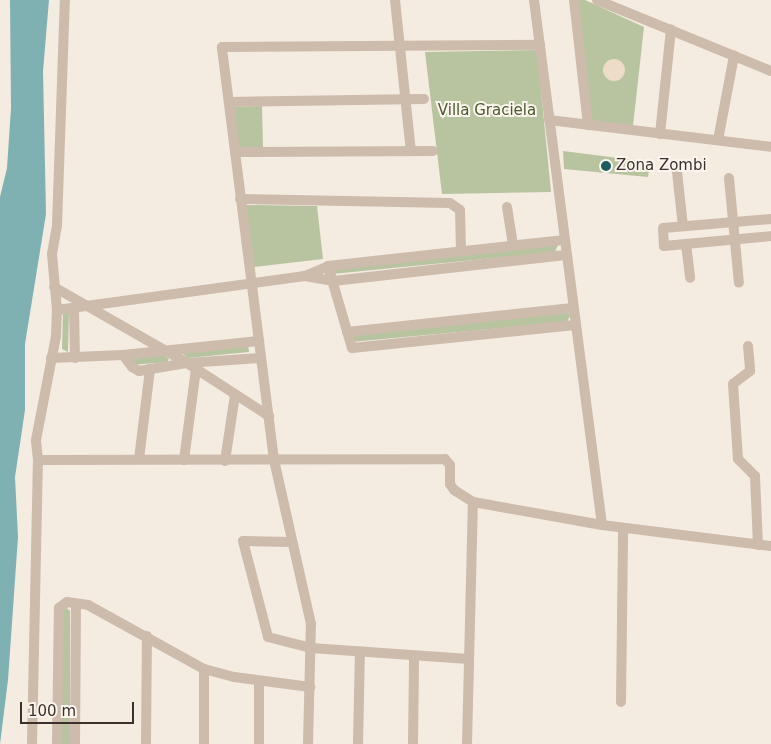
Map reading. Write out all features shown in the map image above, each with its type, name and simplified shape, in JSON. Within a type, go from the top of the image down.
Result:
[{"type":"street","points":[[32,744],[38,460],[36,440],[51,358],[57,310],[52,254],[62,130],[66,0]]},
{"type":"street","points":[[395,0],[411,151]]},
{"type":"street","points":[[534,0],[563,240],[602,525]]},
{"type":"street","points":[[574,0],[588,125]]},
{"type":"street","points":[[597,0],[771,71]]},
{"type":"street","points":[[660,134],[671,30]]},
{"type":"street","points":[[308,744],[311,624],[274,460],[250,283],[222,47],[401,48],[540,45]]},
{"type":"street","points":[[718,140],[734,56]]},
{"type":"street","points":[[229,102],[424,99]]},
{"type":"street","points":[[549,120],[771,147]]},
{"type":"street","points":[[234,152],[433,151]]},
{"type":"street","points":[[677,172],[683,226]]},
{"type":"street","points":[[729,178],[740,283]]},
{"type":"street","points":[[240,199],[450,203],[460,210],[461,251]]},
{"type":"street","points":[[507,207],[513,245]]},
{"type":"street","points":[[771,219],[662,228],[664,246],[771,236]]},
{"type":"street","points":[[57,310],[305,276],[328,266],[563,240]]},
{"type":"street","points":[[686,244],[690,278]]},
{"type":"street","points":[[305,276],[332,281],[566,255]]},
{"type":"street","points":[[328,266],[352,348],[575,325]]},
{"type":"street","points":[[54,287],[187,363],[269,416]]},
{"type":"street","points":[[74,308],[75,358]]},
{"type":"street","points":[[347,332],[573,308]]},
{"type":"street","points":[[51,358],[166,351],[259,341]]},
{"type":"street","points":[[748,346],[750,371],[734,384],[738,459],[756,476],[758,545]]},
{"type":"street","points":[[123,354],[135,370],[187,363],[261,358]]},
{"type":"street","points":[[139,459],[150,369]]},
{"type":"street","points":[[184,460],[196,369]]},
{"type":"street","points":[[225,461],[234,395]]},
{"type":"street","points":[[38,460],[445,459],[450,465],[450,484],[454,490],[473,502],[602,525],[771,546]]},
{"type":"street","points":[[466,744],[473,502]]},
{"type":"street","points":[[621,702],[623,528]]},
{"type":"street","points":[[291,542],[243,541],[268,637],[311,648],[469,659]]},
{"type":"street","points":[[57,744],[59,608],[67,602],[76,605],[88,605],[204,669],[259,681],[310,687]]},
{"type":"street","points":[[75,744],[76,605]]},
{"type":"street","points":[[146,744],[147,636]]},
{"type":"street","points":[[358,744],[360,652]]},
{"type":"street","points":[[412,744],[414,656]]},
{"type":"street","points":[[204,669],[204,744]]},
{"type":"street","points":[[259,681],[259,744]]},
{"type":"green space","points":[[578,0],[585,0],[644,27],[633,126],[592,121]]},
{"type":"green space","name":"Villa Graciela","points":[[537,50],[551,192],[442,194],[425,52]]},
{"type":"green space","points":[[262,106],[263,147],[236,149],[234,107]]},
{"type":"green space","name":"Zona Zombi","points":[[563,151],[650,162],[648,177],[564,169]]},
{"type":"green space","points":[[246,205],[317,206],[323,259],[254,267]]},
{"type":"green space","points":[[558,245],[555,252],[332,274],[330,267]]},
{"type":"green space","points":[[63,311],[69,311],[68,352],[62,349]]},
{"type":"green space","points":[[571,314],[567,322],[351,342],[349,335]]},
{"type":"green space","points":[[248,345],[249,352],[188,358],[179,351]]},
{"type":"green space","points":[[164,355],[169,359],[167,362],[132,365],[131,359]]},
{"type":"green space","points":[[67,608],[70,611],[70,744],[61,744],[61,612]]},
{"type":"shaded area","points":[[614,59],[622,62],[625,70],[622,78],[614,81],[606,78],[603,70],[606,62]]},
{"type":"water","points":[[10,0],[49,0],[43,71],[46,214],[25,344],[25,410],[15,477],[18,537],[8,680],[0,744],[0,197],[7,168],[11,108]]},
{"type":"place","name":"Zona Zombi","points":[[606,166]]}]
